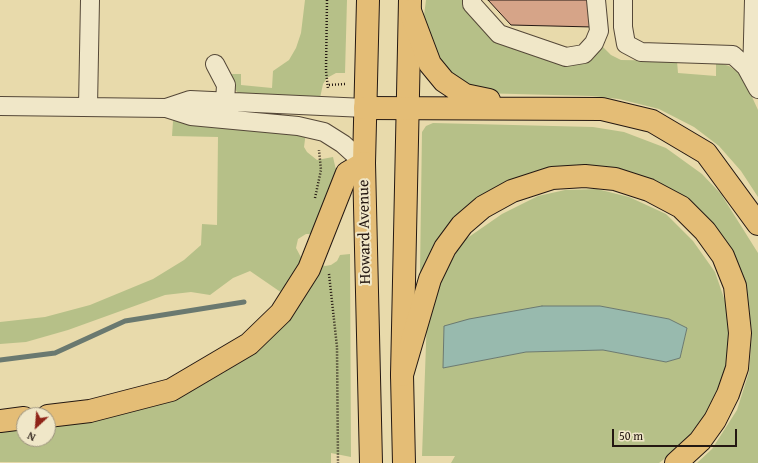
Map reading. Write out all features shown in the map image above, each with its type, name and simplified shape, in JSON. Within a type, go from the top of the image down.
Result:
[{"type":"main road","name":"Howard Avenue","points":[[368,0],[364,163],[371,463]]},
{"type":"main road","points":[[404,463],[402,375],[410,6]]},
{"type":"main road","points":[[410,6],[430,64],[444,81],[465,95],[548,110]]},
{"type":"main road","points":[[365,108],[409,107],[548,110],[602,109],[652,121],[706,153],[758,224]]},
{"type":"main road","points":[[56,415],[90,412],[171,390],[249,344],[281,313],[309,269],[347,173],[364,163]]},
{"type":"main road","points":[[402,375],[421,307],[433,272],[445,248],[462,225],[483,207],[512,191],[552,178],[585,176],[615,179],[649,190],[681,207],[705,231],[723,256],[735,286],[740,334],[737,368],[728,394],[715,420],[700,441],[676,463]]},
{"type":"main road","points":[[0,421],[16,419]]},
{"type":"lane","points":[[88,107],[90,0]]},
{"type":"lane","points":[[472,0],[472,4],[499,34],[566,57],[584,54],[594,43],[599,31],[596,0]]},
{"type":"lane","points":[[623,0],[623,27],[626,44],[641,52],[733,55],[746,67],[755,83]]},
{"type":"lane","points":[[754,0],[755,83]]},
{"type":"lane","points":[[215,64],[226,85],[225,102]]},
{"type":"lane","points":[[166,108],[190,100],[365,108]]},
{"type":"lane","points":[[0,106],[166,108],[191,116],[298,126],[324,132],[343,144],[364,163]]},
{"type":"path","points":[[327,0],[326,71],[329,85],[328,91]]},
{"type":"path","points":[[329,85],[345,84]]},
{"type":"path","points":[[314,201],[321,170],[319,144]]},
{"type":"path","points":[[328,271],[337,348],[338,463]]},
{"type":"green space","points":[[305,0],[347,0],[345,73],[336,73],[327,78],[323,84],[320,98],[242,95],[238,93],[233,87],[231,74],[241,74],[241,85],[272,88],[273,71],[289,60],[296,48],[301,33]]},
{"type":"green space","points":[[426,0],[463,0],[470,11],[560,61],[602,46],[611,55],[621,60],[677,61],[678,73],[716,76],[716,62],[729,66],[742,75],[758,110],[758,197],[741,171],[719,146],[694,127],[659,109],[619,99],[592,96],[477,93],[450,78],[430,51],[423,23]]},
{"type":"green space","points":[[173,121],[200,122],[306,132],[304,147],[307,152],[317,160],[333,157],[336,170],[335,183],[318,234],[306,234],[298,239],[296,248],[304,263],[282,293],[250,271],[233,278],[210,295],[191,292],[165,295],[68,330],[26,342],[0,344],[0,322],[45,317],[90,305],[153,279],[184,260],[201,245],[202,224],[217,225],[218,137],[172,136]]},
{"type":"green space","points":[[433,123],[593,127],[624,132],[666,148],[702,174],[721,194],[758,253],[758,463],[697,463],[712,449],[737,410],[749,372],[752,332],[745,284],[728,247],[628,174],[495,193],[426,273],[420,272],[422,132],[426,126]]},
{"type":"green space","points":[[597,189],[629,197],[666,214],[693,241],[715,272],[726,304],[729,340],[725,372],[712,407],[690,439],[659,463],[451,463],[455,456],[422,456],[427,316],[442,277],[463,241],[502,214],[538,196],[565,190]],"holes":[[[542,306],[600,306],[669,319],[687,328],[680,358],[666,362],[603,350],[526,352],[443,368],[444,326]]]},
{"type":"green space","points":[[350,254],[351,457],[331,453],[331,463],[0,462],[0,430],[16,429],[16,447],[56,447],[56,423],[179,395],[211,380],[244,360],[319,264],[325,266],[331,265],[337,261],[340,255]]},
{"type":"water","points":[[542,306],[600,306],[669,319],[687,328],[680,358],[666,362],[603,350],[526,352],[443,368],[444,326],[469,319]]},
{"type":"building","points":[[488,0],[593,0],[593,27],[511,25]]},
{"type":"waterway","points":[[0,360],[55,353],[125,321],[244,302]]}]
